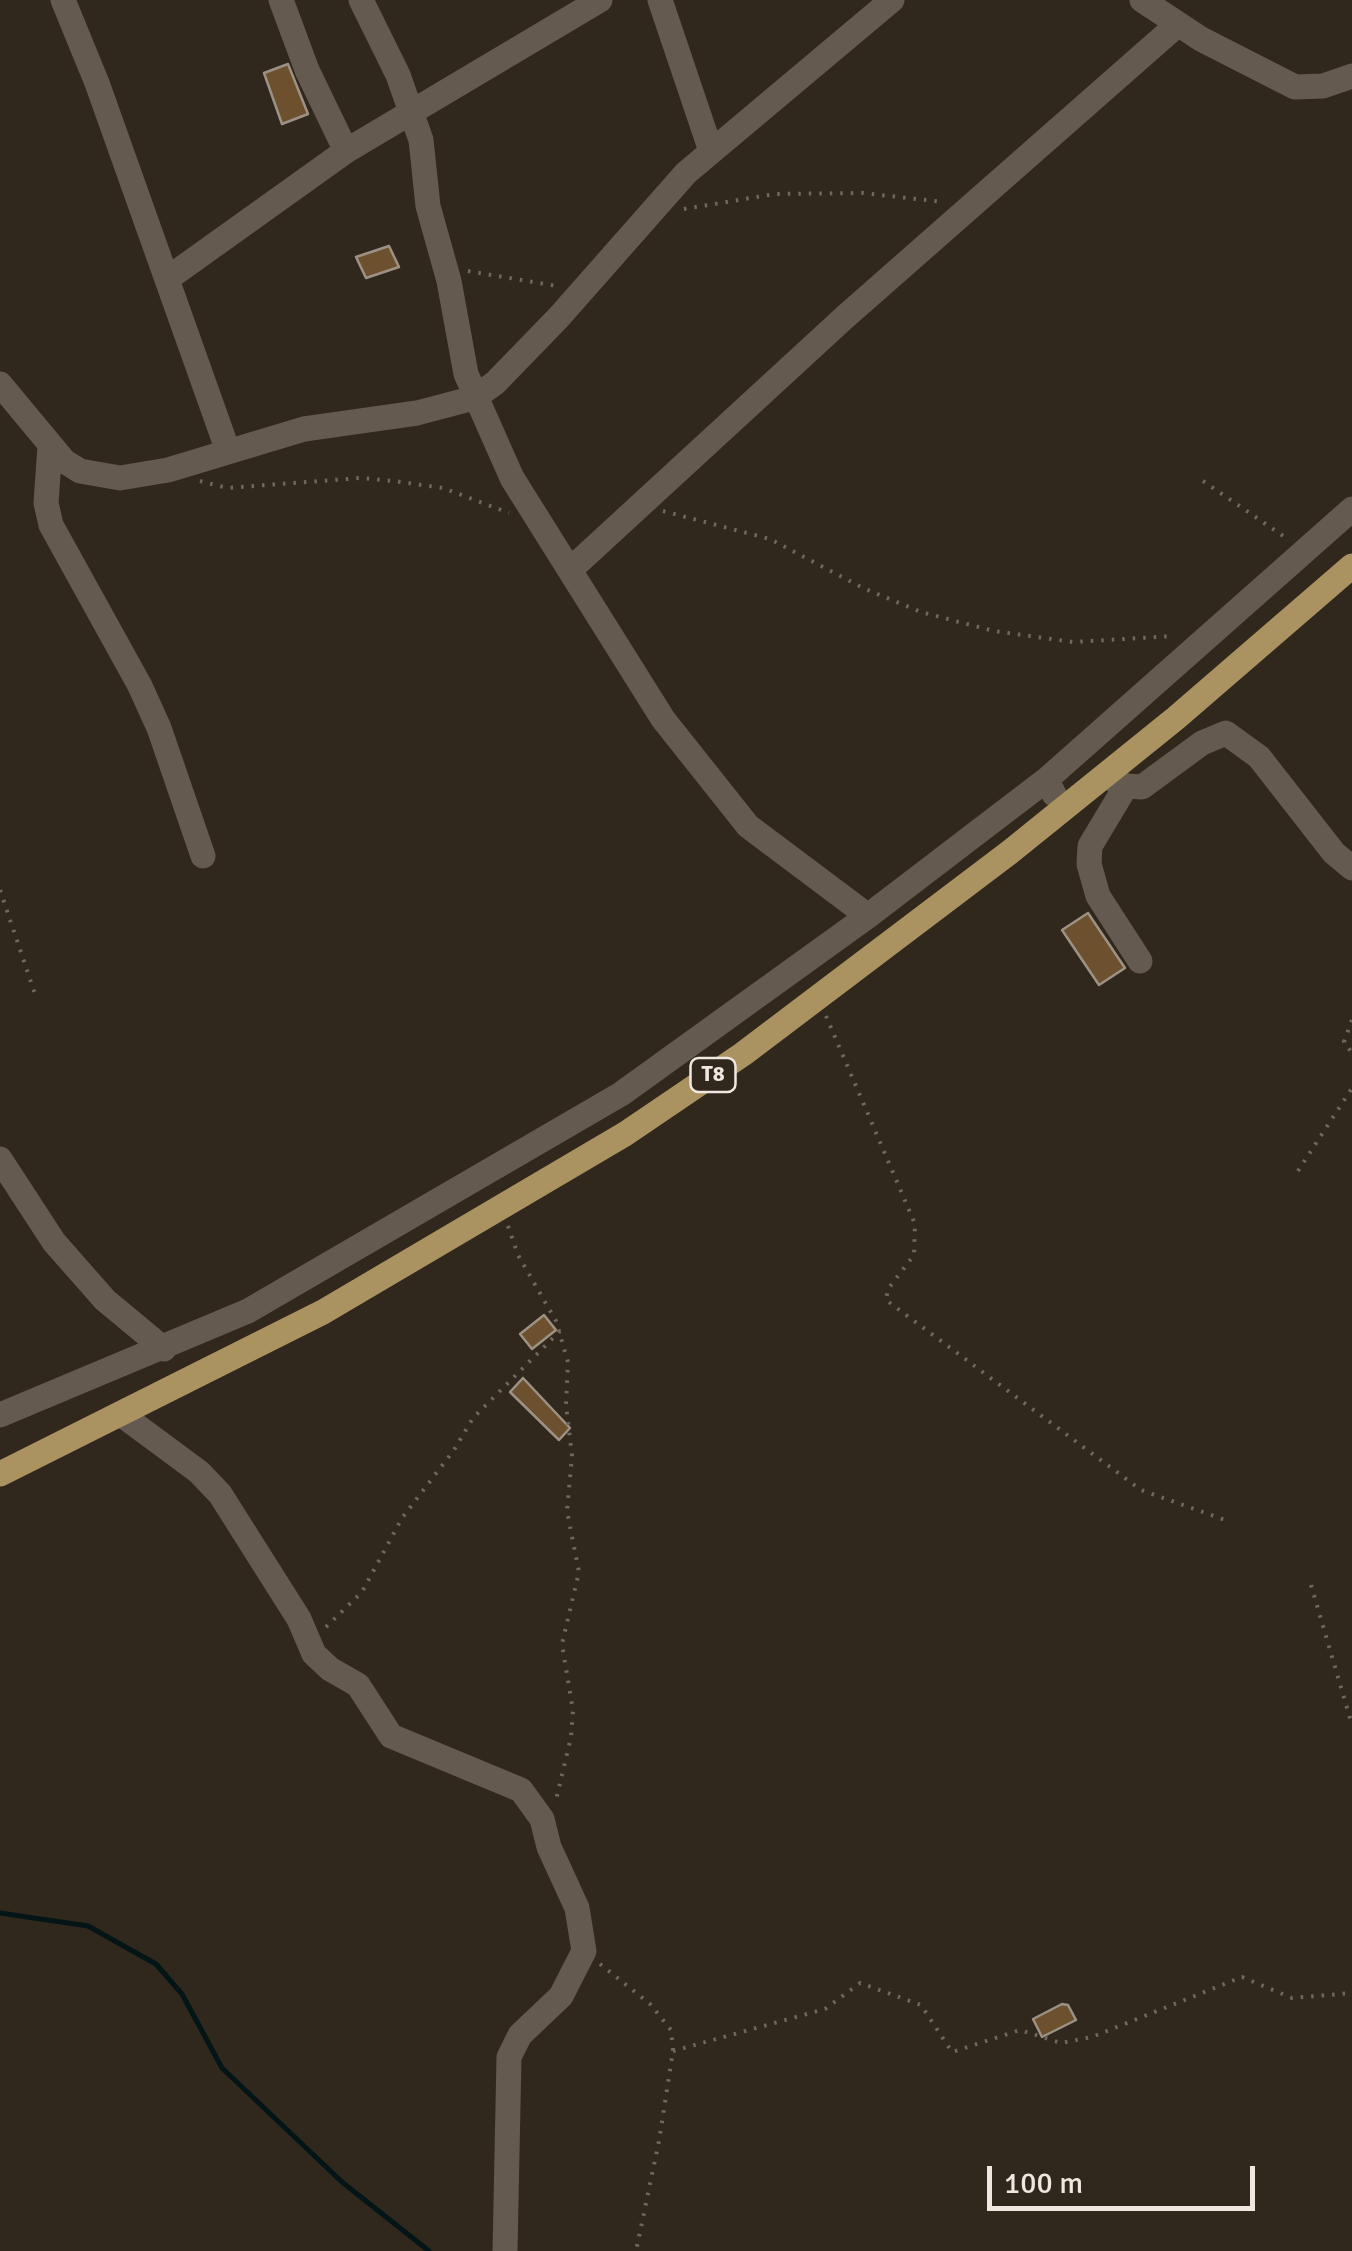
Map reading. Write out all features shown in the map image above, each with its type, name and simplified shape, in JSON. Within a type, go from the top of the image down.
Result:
[{"type":"main road","name":"T8","points":[[0,1474],[322,1312],[625,1134],[820,998],[1063,810],[1116,781],[1352,566]]},
{"type":"street","points":[[63,0],[228,451]]},
{"type":"street","points":[[281,0],[307,70],[346,151]]},
{"type":"street","points":[[361,0],[422,140],[428,206],[446,268],[460,352],[474,398],[541,527],[663,719],[756,835],[868,916]]},
{"type":"street","points":[[167,278],[346,151],[600,0]]},
{"type":"street","points":[[660,0],[712,150]]},
{"type":"street","points":[[0,384],[33,419],[64,462],[100,477],[168,470],[304,429],[418,414],[474,398],[495,383],[686,173],[892,0]]},
{"type":"street","points":[[1142,0],[1178,25],[1294,86],[1323,86],[1352,76]]},
{"type":"street","points":[[570,570],[1178,25]]},
{"type":"street","points":[[50,446],[46,503],[50,525],[147,700],[202,856]]},
{"type":"street","points":[[0,1416],[248,1311],[620,1094],[868,916],[1046,780],[1352,509]]},
{"type":"street","points":[[1140,961],[1098,896],[1089,864],[1090,846],[1116,781],[1142,787],[1202,743],[1226,734],[1259,757],[1334,853],[1352,868]]},
{"type":"street","points":[[1046,780],[1063,810]]},
{"type":"street","points":[[0,1159],[54,1242],[106,1300],[164,1349]]},
{"type":"street","points":[[122,1415],[199,1472],[220,1494],[299,1620],[320,1661],[358,1686],[390,1736],[520,1790],[542,1819],[548,1847],[577,1908],[584,1951],[561,1996],[520,2035],[509,2058],[505,2251]]},
{"type":"path","points":[[680,210],[775,194],[838,193],[972,206]]},
{"type":"path","points":[[446,268],[582,290]]},
{"type":"path","points":[[168,470],[226,488],[360,478],[443,488],[541,527]]},
{"type":"path","points":[[1204,481],[1268,529],[1307,548]]},
{"type":"path","points":[[639,506],[770,539],[864,588],[921,612],[994,631],[1072,642],[1177,636]]},
{"type":"path","points":[[0,890],[35,994]]},
{"type":"path","points":[[820,998],[914,1224],[914,1255],[888,1289],[886,1300],[1141,1490],[1228,1521]]},
{"type":"path","points":[[1352,1020],[1344,1042],[1352,1053]]},
{"type":"path","points":[[1298,1172],[1352,1088]]},
{"type":"path","points":[[501,1208],[518,1255],[560,1332],[568,1362],[566,1404],[571,1432],[567,1511],[578,1572],[562,1644],[572,1711],[571,1737],[558,1797],[542,1819]]},
{"type":"path","points":[[310,1644],[362,1592],[411,1503],[454,1450],[472,1418],[560,1332]]},
{"type":"path","points":[[1312,1585],[1352,1725]]},
{"type":"path","points":[[584,1951],[662,2016],[671,2030],[673,2051],[636,2251]]},
{"type":"path","points":[[673,2051],[824,2008],[860,1983],[921,2005],[952,2052],[1020,2030],[1061,2044],[1092,2037],[1242,1977],[1292,1998],[1352,1993]]},
{"type":"building","points":[[288,64],[308,114],[282,124],[264,73]]},
{"type":"building","points":[[389,246],[399,267],[366,278],[356,257]]},
{"type":"building","points":[[1088,913],[1125,968],[1099,985],[1062,930]]},
{"type":"building","points":[[544,1315],[556,1330],[532,1349],[520,1334]]},
{"type":"building","points":[[523,1378],[570,1428],[559,1440],[510,1392]]},
{"type":"building","points":[[1062,2004],[1068,2005],[1076,2020],[1042,2037],[1033,2019]]},
{"type":"waterway","points":[[0,1913],[88,1926],[156,1964],[182,1994],[222,2068],[342,2182],[429,2251]]}]
